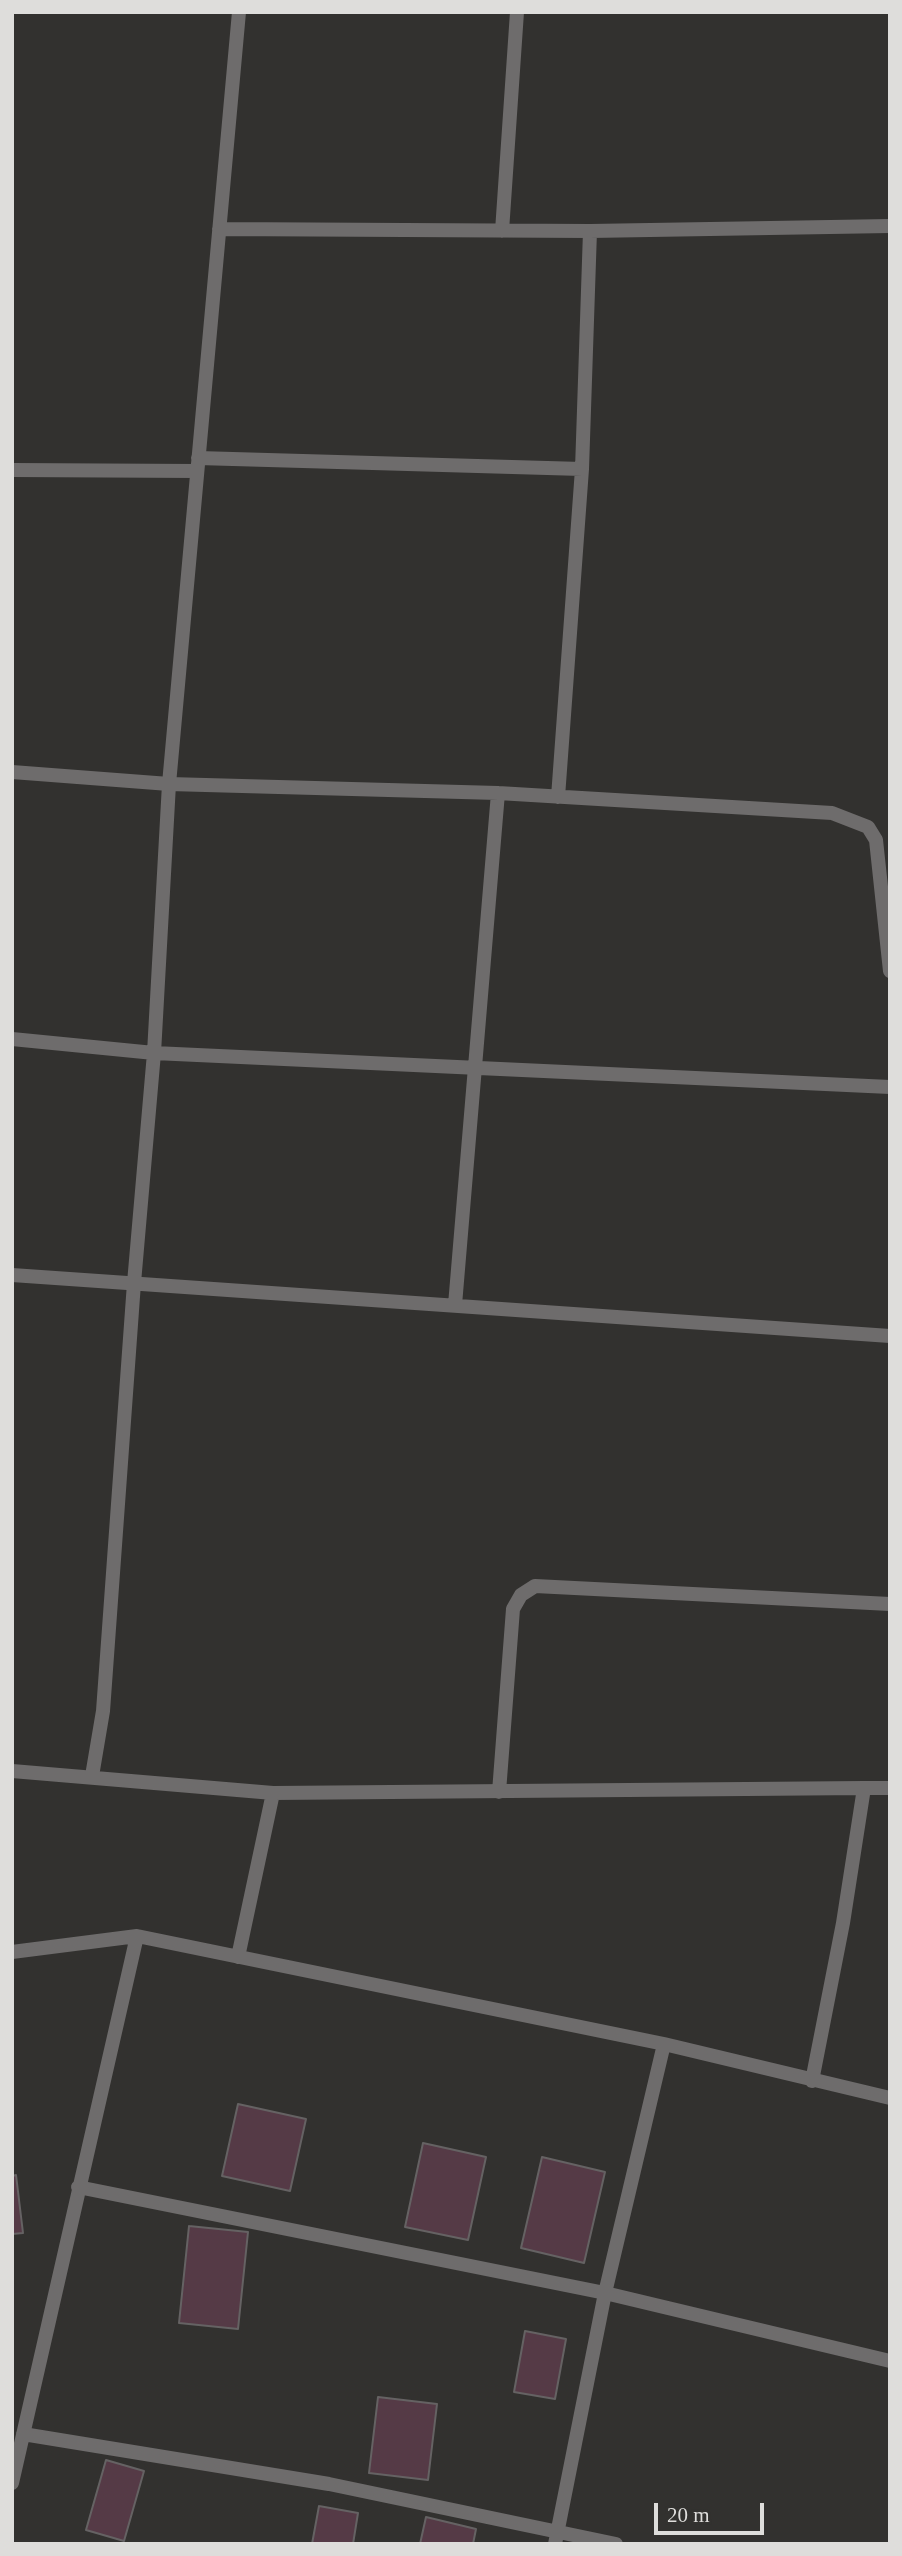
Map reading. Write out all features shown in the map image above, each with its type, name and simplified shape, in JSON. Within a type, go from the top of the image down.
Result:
[{"type":"street","points":[[92,1776],[103,1711],[134,1283],[154,1053],[169,784],[239,12]]},
{"type":"street","points":[[502,231],[517,12]]},
{"type":"street","points":[[219,229],[590,231],[890,226]]},
{"type":"street","points":[[558,797],[582,469],[590,231]]},
{"type":"street","points":[[12,470],[198,464],[582,469]]},
{"type":"street","points":[[12,772],[169,784],[498,793],[832,813],[868,827],[876,840],[890,971]]},
{"type":"street","points":[[455,1305],[498,793]]},
{"type":"street","points":[[12,1039],[154,1053],[890,1087]]},
{"type":"street","points":[[12,1275],[890,1336]]},
{"type":"street","points":[[499,1791],[513,1609],[521,1595],[535,1586],[890,1605]]},
{"type":"street","points":[[12,1771],[273,1793],[890,1788]]},
{"type":"street","points":[[812,2081],[843,1923],[864,1788]]},
{"type":"street","points":[[239,1957],[273,1793]]},
{"type":"street","points":[[12,1952],[137,1936],[664,2044],[890,2098]]},
{"type":"street","points":[[12,2483],[137,1936]]},
{"type":"street","points":[[557,2538],[605,2293],[664,2044]]},
{"type":"street","points":[[78,2187],[605,2293],[890,2361]]},
{"type":"street","points":[[23,2434],[328,2484],[557,2538],[616,2544]]},
{"type":"building","points":[[238,2104],[306,2119],[290,2191],[222,2176]]},
{"type":"building","points":[[423,2143],[486,2157],[468,2240],[405,2227]]},
{"type":"building","points":[[542,2157],[605,2172],[584,2263],[521,2248]]},
{"type":"building","points":[[16,2175],[23,2233],[12,2234],[12,2176]]},
{"type":"building","points":[[189,2226],[248,2232],[238,2329],[179,2323]]},
{"type":"building","points":[[525,2331],[566,2339],[555,2399],[514,2392]]},
{"type":"building","points":[[378,2397],[437,2404],[428,2480],[369,2473]]},
{"type":"building","points":[[106,2460],[144,2471],[124,2541],[86,2530]]},
{"type":"building","points":[[319,2506],[358,2513],[353,2544],[312,2544]]},
{"type":"building","points":[[426,2517],[476,2529],[473,2544],[420,2544]]}]
